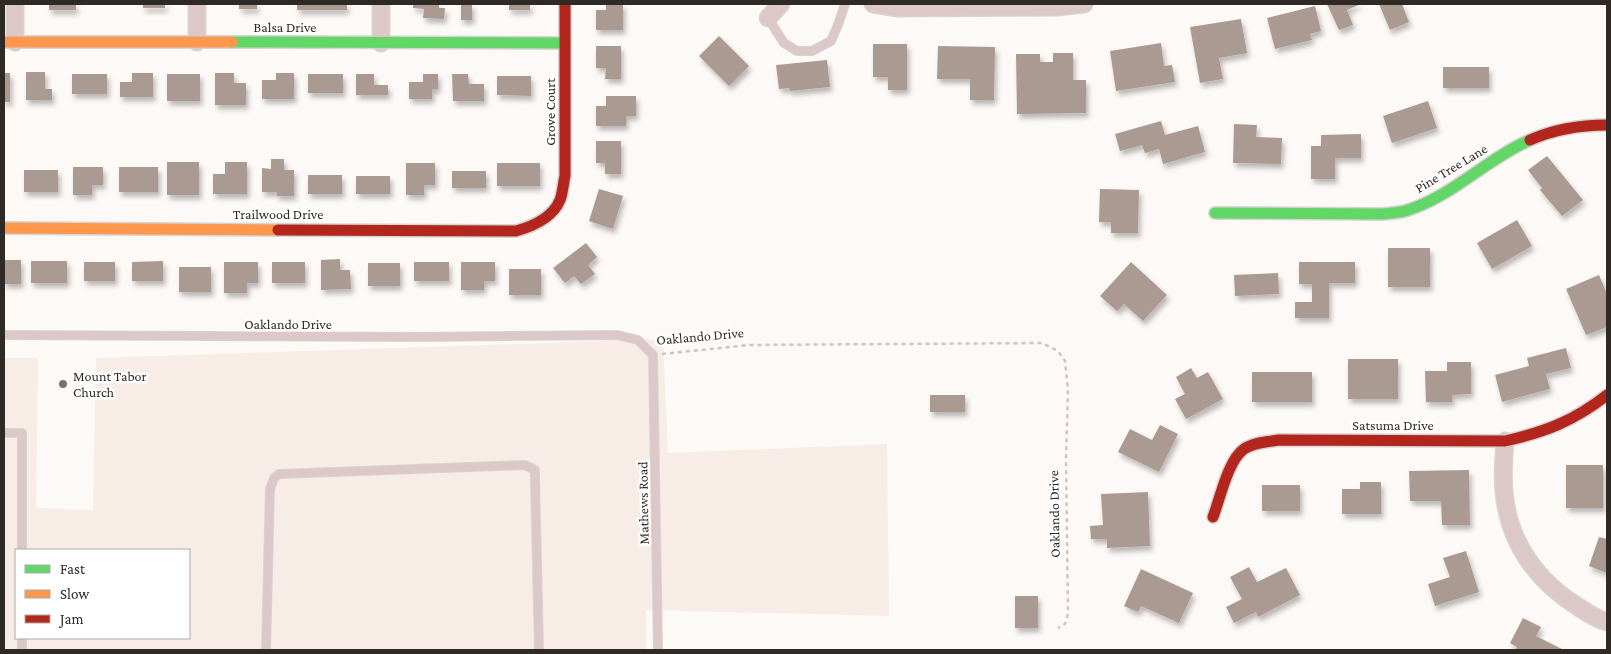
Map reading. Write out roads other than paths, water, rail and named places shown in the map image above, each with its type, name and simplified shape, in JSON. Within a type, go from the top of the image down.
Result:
[{"type":"street","points":[[9,42],[15,4]]},
{"type":"street","points":[[197,4],[197,42]]},
{"type":"street","points":[[381,4],[381,43]]},
{"type":"street","name":"Grove Court","points":[[548,216],[560,199],[565,176],[565,4]]},
{"type":"street","points":[[768,18],[781,4]]},
{"type":"street","points":[[873,4],[898,8],[1057,7],[1084,4]]},
{"type":"street","name":"Balsa Drive","points":[[9,42],[565,43]]},
{"type":"street","name":"Pine Tree Lane","points":[[1215,213],[1382,214],[1407,211],[1427,202],[1514,148],[1543,134],[1576,126],[1607,125]]},
{"type":"street","name":"Trailwood Drive","points":[[4,228],[516,231],[529,228],[548,216]]},
{"type":"street","name":"Satsuma Drive","points":[[1213,518],[1234,462],[1244,450],[1259,443],[1279,440],[1505,441],[1541,434],[1571,421],[1607,395]]},
{"type":"street","points":[[1505,441],[1503,490],[1508,515],[1517,540],[1533,567],[1550,587],[1570,602],[1598,619],[1607,622]]},
{"type":"lane","points":[[768,18],[784,43],[797,51],[812,51],[831,41],[845,4]]},
{"type":"lane","name":"Oaklando Drive","points":[[4,335],[423,337],[617,335],[638,340],[654,355]]},
{"type":"lane","name":"Mathews Road","points":[[654,355],[658,650]]},
{"type":"lane","points":[[4,433],[22,434],[22,549]]},
{"type":"lane","points":[[266,650],[270,489],[274,478],[279,474],[525,464],[534,470],[535,479],[538,650]]},
{"type":"place","name":"Mount Tabor Church","points":[[63,384]]}]
